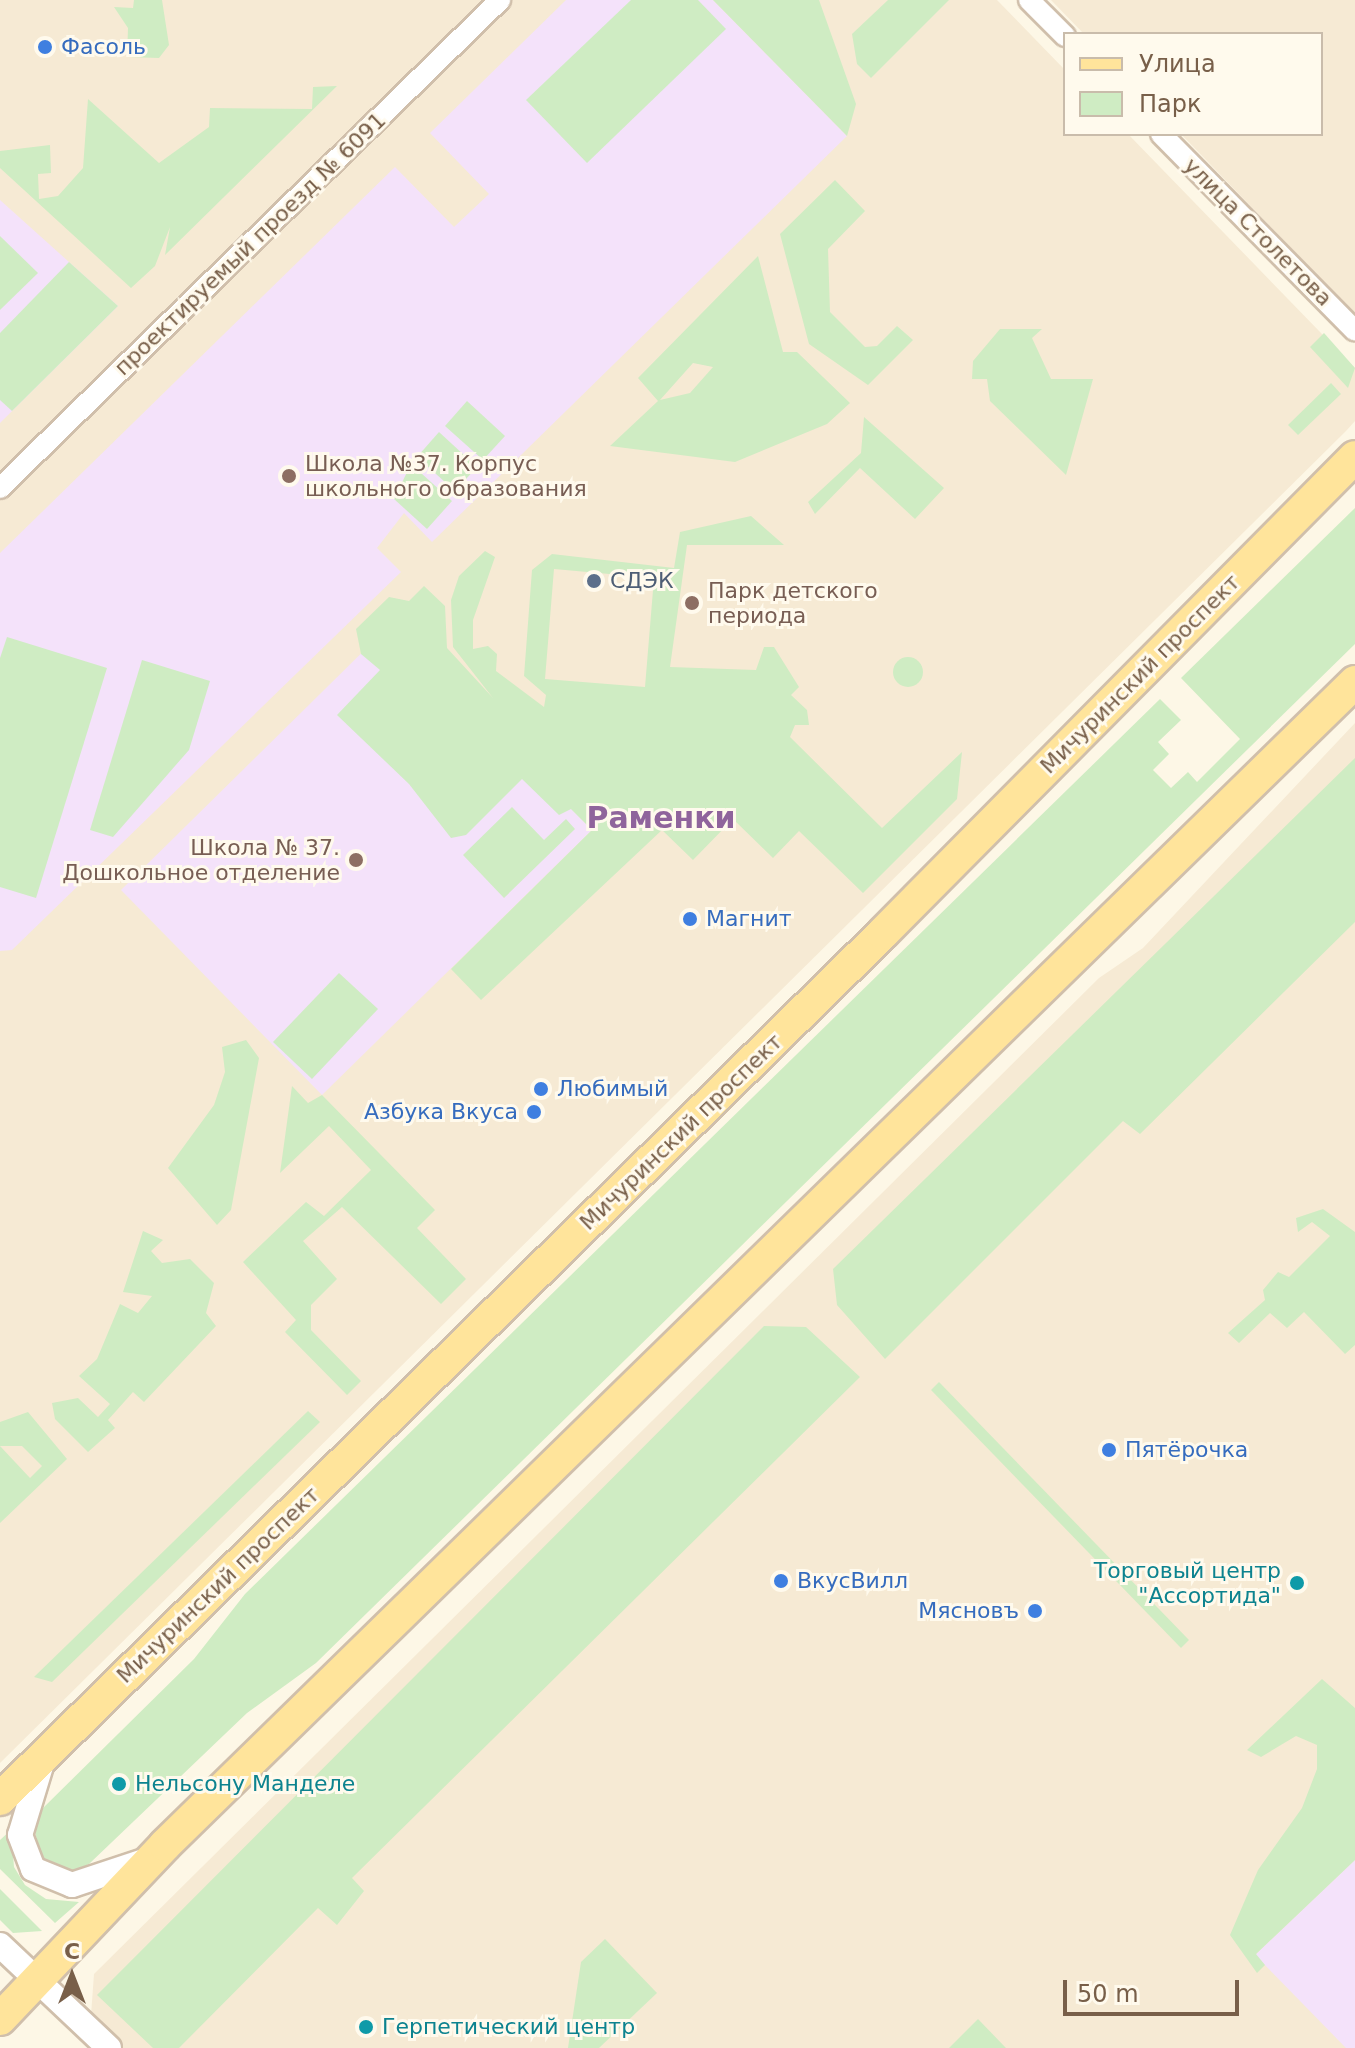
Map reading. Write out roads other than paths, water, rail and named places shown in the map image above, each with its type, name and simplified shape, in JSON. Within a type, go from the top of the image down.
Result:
[{"type":"main road","name":"Мичуринский проспект","points":[[0,1799],[873,944],[1355,457]]},
{"type":"main road","points":[[0,2019],[165,1845],[1355,682]]},
{"type":"street","name":"проектируемый проезд № 6091","points":[[0,488],[500,0]]},
{"type":"street","points":[[1029,0],[1063,34]]},
{"type":"street","name":"улица Столетова","points":[[1163,136],[1355,331]]},
{"type":"street","points":[[53,1747],[22,1814],[23,1855],[33,1869],[61,1884],[107,1879],[165,1845]]},
{"type":"street","points":[[0,1945],[109,2048]]},
{"type":"place","name":"Фасоль","points":[[45,47]]},
{"type":"place","name":"Школа №37. Корпус школьного образования","points":[[289,476]]},
{"type":"place","name":"СДЭК","points":[[594,581]]},
{"type":"place","name":"Парк детского периода","points":[[692,603]]},
{"type":"place","name":"Школа № 37. Дошкольное отделение","points":[[356,860]]},
{"type":"place","name":"Магнит","points":[[690,919]]},
{"type":"place","name":"Любимый","points":[[541,1089]]},
{"type":"place","name":"Азбука Вкуса","points":[[534,1112]]},
{"type":"place","name":"Пятёрочка","points":[[1109,1450]]},
{"type":"place","name":"ВкусВилл","points":[[781,1581]]},
{"type":"place","name":"Торговый центр \"Ассортида\"","points":[[1297,1583]]},
{"type":"place","name":"Мясновъ","points":[[1035,1611]]},
{"type":"place","name":"Нельсону Манделе","points":[[119,1784]]},
{"type":"place","name":"Герпетический центр","points":[[366,2027]]},
{"type":"district","name":"Раменки","points":[[661,818]]}]
